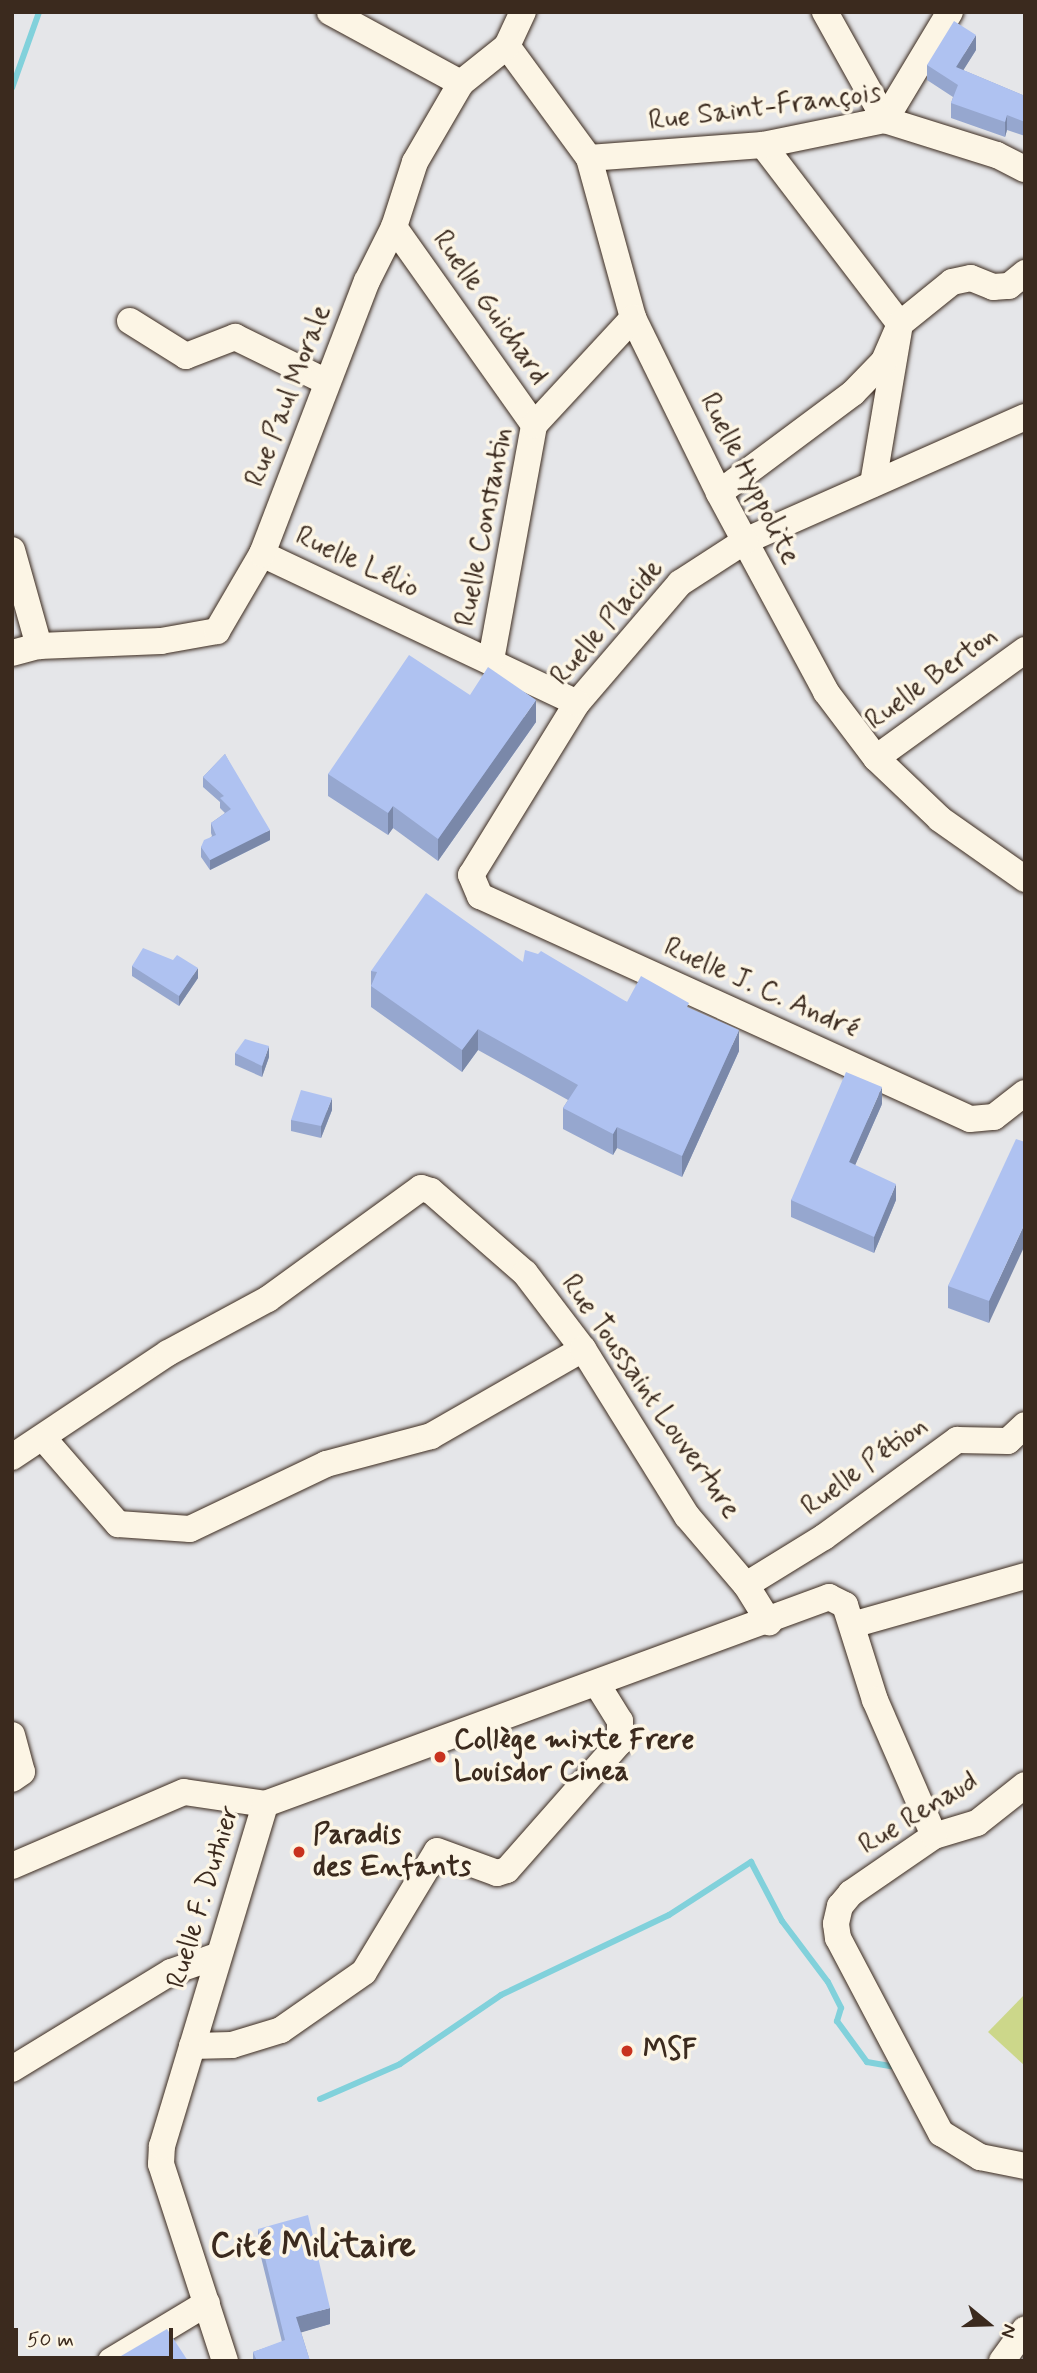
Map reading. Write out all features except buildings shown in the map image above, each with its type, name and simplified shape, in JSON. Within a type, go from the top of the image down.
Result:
[{"type":"street","points":[[330,12],[461,83]]},
{"type":"street","name":"Rue Paul Morale","points":[[12,653],[39,646],[160,641],[217,631],[262,554],[327,382],[394,227],[415,162],[461,83],[507,46],[523,12]]},
{"type":"street","points":[[825,12],[885,120],[950,12]]},
{"type":"street","name":"Ruelle Hyppolite","points":[[507,46],[589,158],[632,318],[719,494],[826,692],[876,758],[940,819],[1025,879]]},
{"type":"street","name":"Rue Saint-François","points":[[589,158],[763,145],[885,120],[998,155],[1025,169]]},
{"type":"street","points":[[763,145],[900,324],[873,484]]},
{"type":"street","name":"Ruelle Guichard","points":[[394,227],[534,425]]},
{"type":"street","points":[[719,494],[853,393],[884,360],[900,324],[951,282],[971,278],[993,287],[1009,286],[1025,273]]},
{"type":"street","name":"Ruelle Constantin","points":[[491,660],[534,425],[632,318]]},
{"type":"street","points":[[130,321],[186,356],[235,337],[327,382]]},
{"type":"street","name":"Ruelle Placide","points":[[473,886],[471,876],[577,703],[680,583],[745,541],[1025,417]]},
{"type":"street","points":[[12,550],[39,646]]},
{"type":"street","name":"Ruelle Lélio","points":[[262,554],[577,703]]},
{"type":"street","name":"Ruelle Berton","points":[[876,758],[1025,650]]},
{"type":"street","name":"Ruelle J. C. André","points":[[473,886],[480,896],[970,1119],[994,1117],[1025,1093]]},
{"type":"street","name":"Rue Toussaint Louverture","points":[[12,1457],[44,1439],[168,1353],[268,1299],[421,1188],[431,1191],[525,1273],[583,1349],[687,1516],[746,1585],[769,1622]]},
{"type":"street","points":[[44,1439],[118,1524],[190,1529],[326,1464],[409,1446],[583,1349]]},
{"type":"street","name":"Ruelle Pétion","points":[[746,1585],[824,1537],[957,1440],[1009,1440],[1025,1425]]},
{"type":"street","points":[[852,1625],[1025,1576]]},
{"type":"street","name":"Ruelle F. Duthier","points":[[225,2361],[162,2164],[162,2146],[217,1956],[265,1804],[769,1622],[829,1597],[845,1605],[875,1700],[934,1836]]},
{"type":"street","points":[[192,2046],[232,2045],[281,2030],[364,1972],[437,1852],[497,1873],[507,1870],[620,1742],[620,1721],[597,1684]]},
{"type":"street","points":[[12,1735],[22,1772],[12,1779]]},
{"type":"street","name":"Rue Renaud","points":[[1025,1785],[977,1823],[934,1836],[850,1893],[840,1906],[838,1938],[941,2133],[981,2157],[1025,2166]]},
{"type":"street","points":[[12,1866],[184,1791],[265,1804]]},
{"type":"street","points":[[12,2070],[171,1972],[217,1956]]},
{"type":"street","points":[[111,2361],[207,2302]]},
{"type":"street","points":[[1002,2361],[1025,2329]]},
{"type":"green space","points":[[1025,1994],[1025,2066],[988,2032]]},
{"type":"waterway","points":[[12,88],[39,12]]},
{"type":"waterway","points":[[320,2099],[400,2064],[501,1995],[669,1915],[751,1862],[782,1921],[828,1982],[841,2008],[837,2021],[867,2062],[896,2067]]},
{"type":"place","name":"Collège mixte Frere Louisdor Cinea","points":[[440,1757]]},
{"type":"place","name":"Paradis des Enfants","points":[[299,1852]]},
{"type":"place","name":"MSF","points":[[627,2051]]},
{"type":"district","name":"Cité Militaire","points":[[313,2246]]}]
